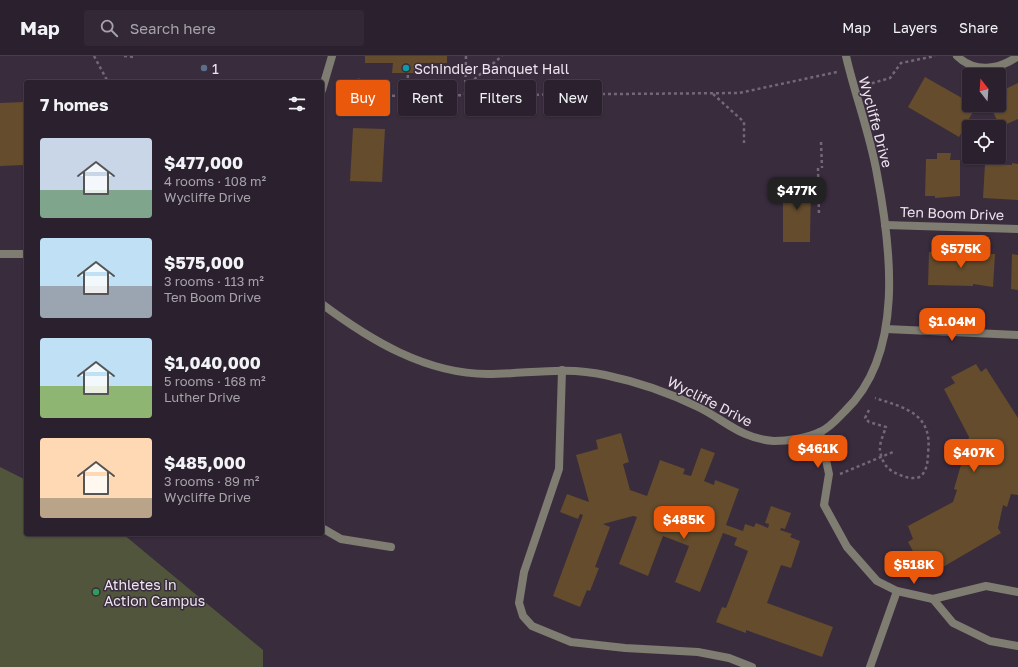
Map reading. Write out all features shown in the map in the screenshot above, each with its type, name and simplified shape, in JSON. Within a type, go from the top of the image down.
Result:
[{"type":"street","points":[[324,83],[332,56]]},
{"type":"street","name":"Wycliffe Drive","points":[[324,306],[347,323],[381,343],[410,357],[440,367],[484,374],[562,370],[596,373],[626,379],[665,391],[701,408],[734,430],[756,438],[786,440],[820,432],[832,424],[850,407],[862,391],[880,356],[886,329],[888,271],[885,225],[877,172],[846,56]]},
{"type":"street","points":[[957,56],[965,64],[985,69],[1014,60],[1018,56]]},
{"type":"street","name":"Ten Boom Drive","points":[[885,225],[1018,229]]},
{"type":"street","points":[[0,254],[24,254]]},
{"type":"street","points":[[886,329],[1018,335]]},
{"type":"street","points":[[562,370],[559,469],[524,572],[519,603],[523,616],[532,626],[571,642],[625,648],[698,652],[729,658],[752,667]]},
{"type":"street","points":[[820,432],[829,474],[824,505],[847,547],[877,581],[898,591],[933,599],[986,586],[1018,592]]},
{"type":"street","points":[[324,529],[341,539],[391,547]]},
{"type":"street","points":[[870,667],[898,591]]},
{"type":"street","points":[[933,599],[953,623],[990,641],[1018,646]]},
{"type":"path","points":[[94,56],[107,80]]},
{"type":"path","points":[[124,56],[134,58]]},
{"type":"path","points":[[465,80],[466,56]]},
{"type":"path","points":[[473,80],[502,56]]},
{"type":"path","points":[[864,86],[890,78],[901,63],[935,56]]},
{"type":"path","points":[[536,95],[739,93],[837,72]]},
{"type":"path","points":[[408,73],[408,80]]},
{"type":"path","points":[[713,94],[744,122],[744,143]]},
{"type":"path","points":[[457,95],[465,95]]},
{"type":"path","points":[[821,142],[822,168]]},
{"type":"path","points":[[818,168],[819,216]]},
{"type":"path","points":[[869,410],[865,418],[869,422],[886,427],[880,450],[887,467],[896,474],[914,479],[921,476],[927,467],[929,432],[920,418],[908,409],[875,398]]},
{"type":"path","points":[[828,479],[893,452]]},
{"type":"green space","name":"Athletes in Action Campus","points":[[0,467],[24,479],[24,536],[125,536],[263,650],[263,667],[0,667]]},
{"type":"building","name":"Schindler Banquet Hall","points":[[365,56],[447,56],[447,63],[419,63],[419,73],[392,73],[393,63],[365,63]]},
{"type":"building","points":[[925,77],[962,98],[962,112],[973,112],[968,120],[962,120],[962,132],[959,137],[908,107]]},
{"type":"building","points":[[1018,83],[1018,119],[1006,124],[1006,120],[997,120],[993,112],[1006,112],[1006,89]]},
{"type":"building","points":[[24,102],[24,165],[0,166],[0,103]]},
{"type":"building","points":[[353,128],[385,129],[382,182],[350,181]]},
{"type":"building","points":[[937,153],[951,153],[950,160],[960,160],[960,196],[935,198],[935,196],[925,196],[926,159],[937,159]]},
{"type":"building","points":[[1012,163],[1018,164],[1018,200],[983,198],[985,164],[1012,165]]},
{"type":"building","points":[[783,181],[811,181],[810,242],[783,242]]},
{"type":"building","points":[[929,252],[995,254],[993,287],[973,284],[973,286],[928,285]]},
{"type":"building","points":[[1012,254],[1018,255],[1018,290],[1011,289]]},
{"type":"building","points":[[976,364],[981,372],[986,368],[1018,418],[1018,495],[1011,494],[1007,507],[1003,505],[998,528],[1001,533],[943,567],[940,563],[930,568],[929,564],[922,568],[908,542],[913,539],[908,526],[953,502],[957,490],[954,489],[969,437],[944,389],[955,383],[951,377]]},
{"type":"building","points":[[621,433],[629,462],[623,464],[630,490],[647,496],[660,460],[685,469],[683,474],[691,476],[701,448],[715,453],[704,481],[714,485],[715,480],[739,489],[726,525],[743,531],[745,524],[754,527],[756,523],[768,528],[769,524],[765,523],[771,506],[791,513],[785,529],[781,528],[780,530],[792,534],[790,537],[800,541],[791,568],[781,565],[767,603],[833,627],[822,657],[746,630],[746,633],[716,622],[722,607],[726,608],[748,551],[734,545],[737,538],[723,533],[700,592],[675,582],[689,546],[663,536],[648,576],[619,564],[637,517],[633,516],[603,524],[610,527],[595,567],[599,568],[590,591],[587,590],[580,607],[553,596],[583,515],[580,514],[578,519],[560,512],[567,494],[589,502],[576,455],[598,449],[596,440]]},
{"type":"place","name":"1","points":[[204,68]]},
{"type":"place","name":"Schindler Banquet Hall","points":[[406,68]]},
{"type":"place","name":"Athletes in Action Campus","points":[[96,592]]}]
